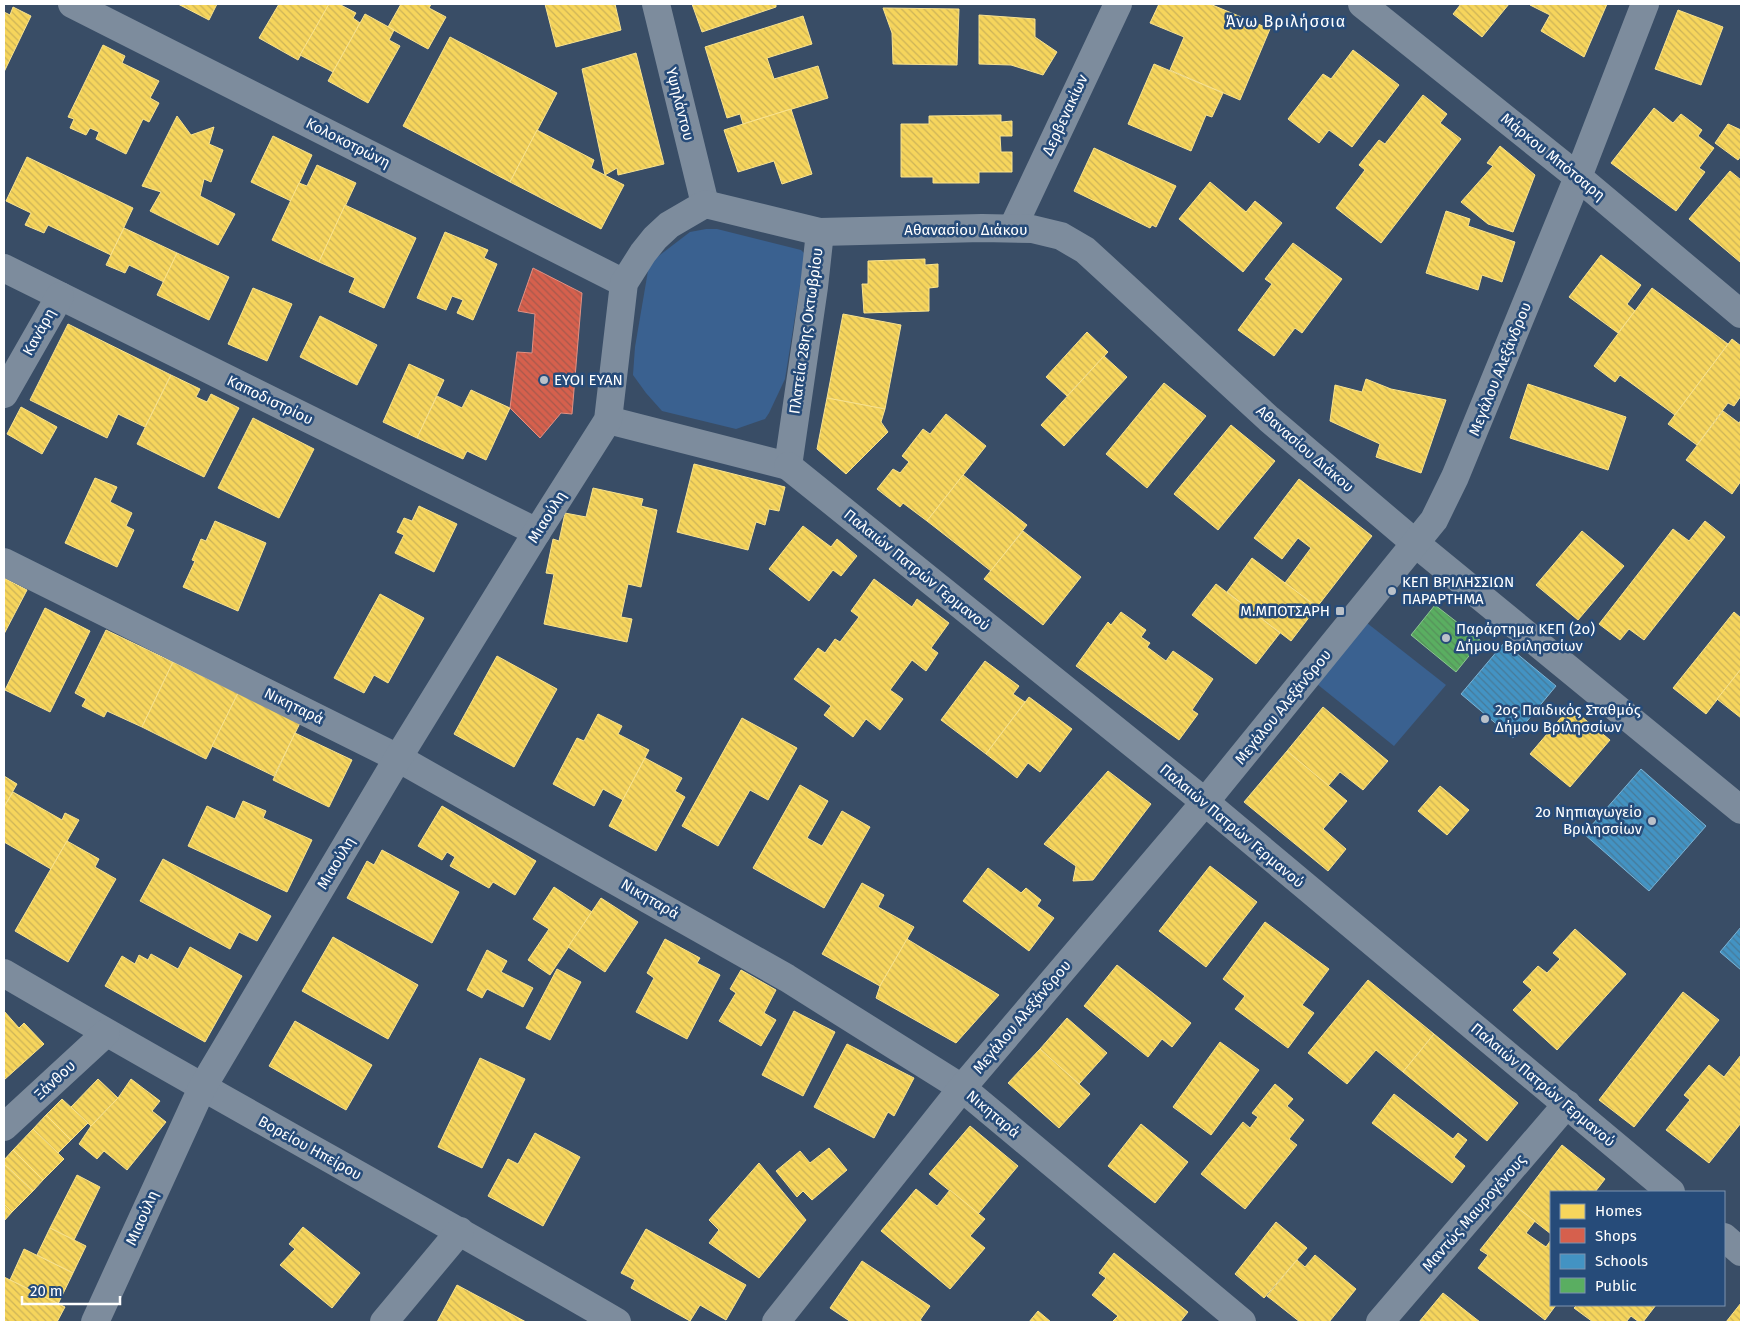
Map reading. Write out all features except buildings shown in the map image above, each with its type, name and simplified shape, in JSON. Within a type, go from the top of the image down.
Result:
[{"type":"street","name":"Κολοκοτρώνη","points":[[72,4],[624,283]]},
{"type":"street","name":"Υψηλάντου","points":[[656,4],[705,204]]},
{"type":"street","name":"Δερβενακίων","points":[[1013,227],[1118,4]]},
{"type":"street","name":"Μάρκου Μπότσαρη","points":[[1362,4],[1578,177],[1741,314]]},
{"type":"street","name":"Μεγάλου Αλεξάνδρου","points":[[776,1322],[962,1088],[1205,802],[1434,520],[1456,477],[1578,177],[1645,4]]},
{"type":"street","points":[[705,204],[669,225],[655,238],[624,283],[608,420],[788,466]]},
{"type":"street","name":"Πλατεία 28ης Οκτωβρίου","points":[[705,204],[820,232],[814,287],[788,466]]},
{"type":"street","name":"Αθανασίου Διάκου","points":[[820,232],[1013,227],[1032,229],[1061,236],[1085,250],[1269,419],[1415,543],[1741,810]]},
{"type":"street","name":"Καποδιστρίου","points":[[4,268],[537,532]]},
{"type":"street","name":"Κανάρη","points":[[4,394],[60,296]]},
{"type":"street","name":"Μιαούλη","points":[[95,1322],[202,1088],[398,758],[608,420]]},
{"type":"street","name":"Παλαιών Πατρών Γερμανού","points":[[788,466],[1205,802],[1669,1191]]},
{"type":"street","name":"Νικηταρά","points":[[4,562],[398,758],[787,978],[962,1088],[1242,1322]]},
{"type":"street","name":"Βορείου Ηπείρου","points":[[4,973],[202,1088],[460,1231],[617,1322]]},
{"type":"street","name":"Ξάνθου","points":[[4,1127],[106,1033]]},
{"type":"street","name":"Μαντώς Μαυρογένους","points":[[1380,1322],[1567,1104]]},
{"type":"street","points":[[384,1322],[460,1231]]},
{"type":"street","points":[[1725,1238],[1741,1252]]},
{"type":"shaded area","points":[[717,229],[801,250],[805,254],[785,379],[765,419],[736,429],[662,411],[633,375],[635,347],[649,265],[690,232]]},
{"type":"shaded area","points":[[1367,623],[1446,685],[1394,746],[1317,684]]},
{"type":"place","name":"ΕΥΟΙ ΕΥΑΝ","points":[[544,380]]},
{"type":"place","name":"ΚΕΠ ΒΡΙΛΗΣΣΙΩΝ ΠΑΡΑΡΤΗΜΑ","points":[[1392,591]]},
{"type":"place","name":"Μ.ΜΠΟΤΣΑΡΗ","points":[[1340,611]]},
{"type":"place","name":"Παράρτημα ΚΕΠ (2o) Δήμου Βριλησσίων","points":[[1446,638]]},
{"type":"place","name":"2ος Παιδικός Σταθμός Δήμου Βριλησσίων","points":[[1485,719]]},
{"type":"place","name":"2ο Νηπιαγωγείο Βριλησσίων","points":[[1652,821]]},
{"type":"district","name":"Άνω Βριλήσσια","points":[[1286,21]]}]
